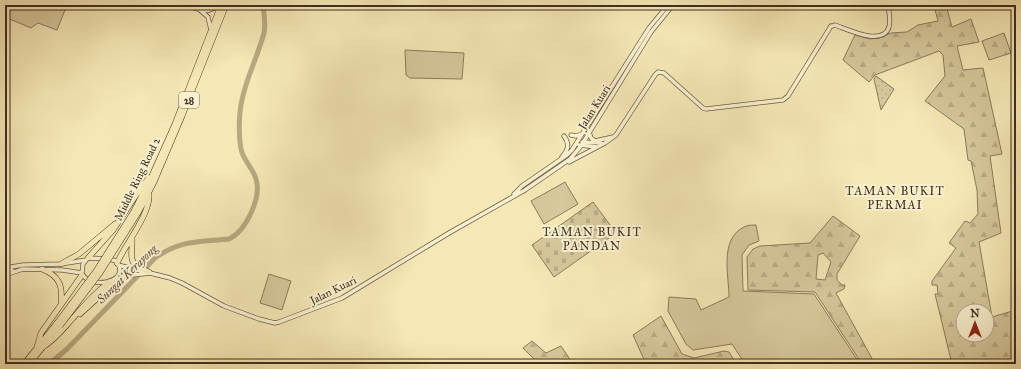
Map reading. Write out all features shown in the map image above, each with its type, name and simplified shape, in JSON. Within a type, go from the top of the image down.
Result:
[{"type":"highway","name":"Middle Ring Road 2","points":[[136,212],[192,83],[221,5]]},
{"type":"highway","name":"Middle Ring Road 2","points":[[29,364],[101,264],[149,193],[193,91],[226,5]]},
{"type":"highway","points":[[87,259],[105,241],[122,218],[142,186],[154,172]]},
{"type":"highway","points":[[118,264],[148,204],[149,193]]},
{"type":"highway","points":[[60,264],[79,254],[122,218]]},
{"type":"highway","points":[[132,237],[131,257],[138,268],[151,272]]},
{"type":"highway","points":[[42,269],[53,274],[60,283],[62,290],[61,304]]},
{"type":"highway","points":[[37,347],[41,333],[82,274]]},
{"type":"highway","points":[[70,322],[125,275]]},
{"type":"highway","points":[[43,346],[54,340],[97,291],[109,282]]},
{"type":"highway","name":"Middle Ring Road 2","points":[[24,364],[58,324]]},
{"type":"street","points":[[187,5],[200,10],[208,17],[211,31]]},
{"type":"street","points":[[200,10],[210,10],[217,5]]},
{"type":"street","name":"Jalan Kuari","points":[[510,197],[522,186],[568,155],[649,28],[668,5]]},
{"type":"street","name":"Jalan Kuari","points":[[116,278],[125,275],[151,272],[182,283],[224,306],[259,319],[275,323],[342,298],[510,197],[525,190],[570,159],[582,144],[651,32],[673,5]]},
{"type":"street","points":[[564,163],[569,162],[598,147],[614,137],[619,132],[658,72],[664,72],[698,104],[706,109],[780,101],[788,96],[831,26],[835,25],[871,36],[882,35],[887,31],[889,25],[888,5]]},
{"type":"street","points":[[589,132],[591,138],[595,141],[614,137]]},
{"type":"street","points":[[572,135],[576,136],[583,133]]},
{"type":"street","points":[[559,161],[568,149],[568,142],[564,136]]},
{"type":"street","points":[[577,142],[598,147]]},
{"type":"street","points":[[582,144],[604,143]]},
{"type":"street","points":[[87,259],[82,268],[82,274],[86,279],[91,281],[109,282],[116,278],[119,271],[118,264]]},
{"type":"street","points":[[5,268],[30,264],[60,264],[87,259],[110,259],[129,268],[138,268]]},
{"type":"street","points":[[5,268],[62,270],[82,274]]},
{"type":"street","points":[[5,274],[23,269]]},
{"type":"green space","points":[[5,5],[67,5],[57,30],[38,23],[31,28],[5,17]]},
{"type":"green space","points":[[920,5],[946,5],[952,27],[971,19],[979,42],[957,46],[963,70],[983,68],[1002,154],[990,156],[1001,233],[979,242],[990,303],[955,303],[955,343],[995,343],[995,316],[1016,310],[1016,364],[952,364],[935,294],[938,294],[937,285],[932,285],[932,281],[956,248],[949,243],[965,221],[970,223],[978,214],[977,190],[971,161],[968,160],[964,129],[925,101],[945,76],[943,55],[939,51],[875,75],[869,82],[843,60],[855,35],[870,39],[879,38],[891,33],[907,32],[918,25],[938,21],[934,6],[924,9]]},
{"type":"green space","points":[[1004,33],[1011,53],[989,60],[982,41]]},
{"type":"green space","points":[[405,50],[464,53],[462,79],[410,78],[406,75]]},
{"type":"green space","points":[[876,76],[894,89],[881,110],[874,79]]},
{"type":"green space","points":[[565,182],[578,204],[544,224],[531,201]]},
{"type":"green space","points":[[593,202],[616,233],[554,277],[532,245]]},
{"type":"green space","points":[[833,216],[860,236],[837,274],[837,280],[842,285],[845,285],[844,289],[836,293],[875,364],[862,364],[815,292],[748,290],[747,257],[753,249],[760,246],[810,243]],"holes":[[[823,253],[831,262],[825,280],[816,279],[818,255]]]},
{"type":"green space","points":[[748,225],[756,225],[759,241],[749,245],[742,255],[743,291],[814,294],[860,364],[745,364],[732,344],[693,350],[686,344],[668,311],[669,297],[696,299],[701,310],[729,297],[727,259],[731,240],[736,233],[744,227]]},
{"type":"green space","points":[[269,274],[291,281],[282,310],[260,303]]},
{"type":"green space","points":[[661,316],[682,354],[694,358],[724,351],[729,352],[735,362],[732,364],[646,364],[633,335]]},
{"type":"green space","points":[[532,341],[546,353],[561,346],[573,364],[538,363],[523,348]]},
{"type":"waterway","name":"Sungai Kerayong","points":[[49,364],[67,349],[155,258],[164,252],[181,245],[229,239],[235,235],[247,221],[255,204],[257,186],[255,175],[241,149],[240,116],[244,92],[265,30],[263,5]]},
{"type":"district","name":"TAMAN BUKIT PERMAI","points":[[895,198]]},
{"type":"district","name":"TAMAN BUKIT PANDAN","points":[[592,239]]}]
